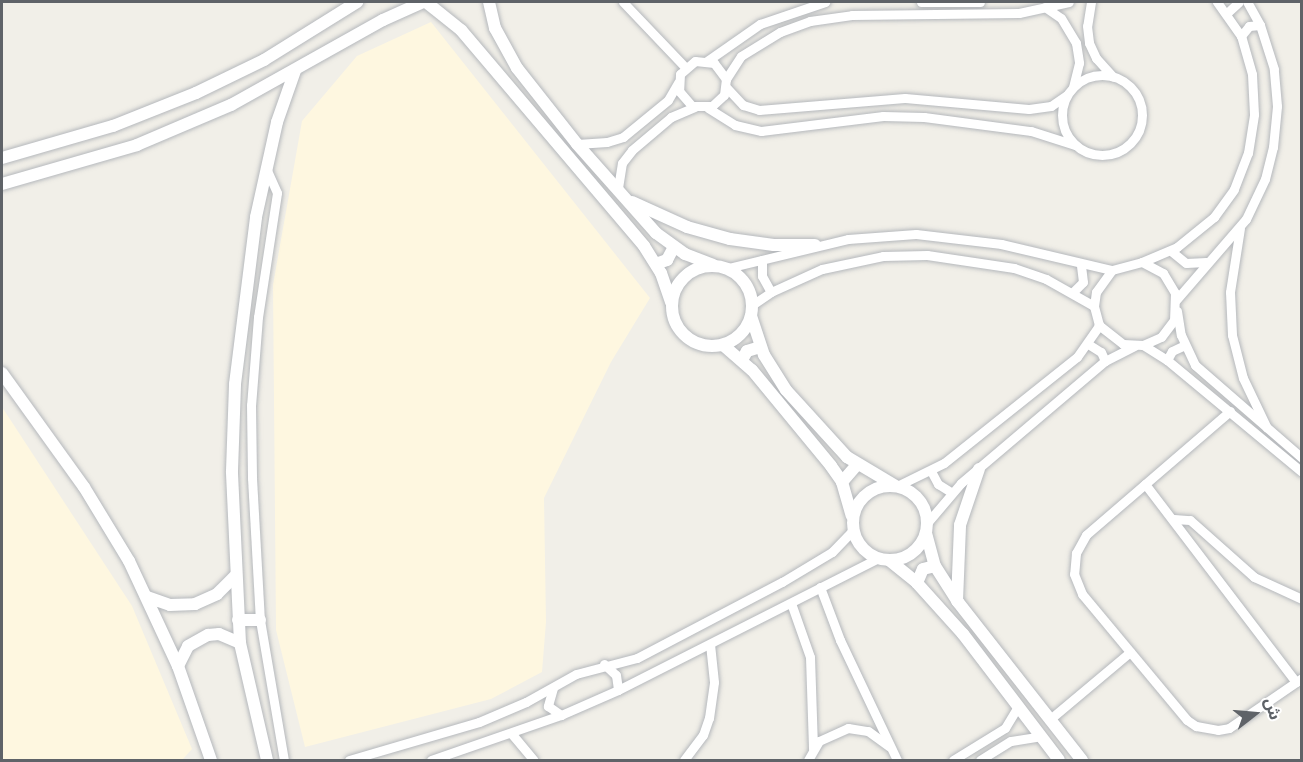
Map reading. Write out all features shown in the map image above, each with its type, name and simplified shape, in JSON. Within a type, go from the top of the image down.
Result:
[{"type":"street","points":[[2,158],[113,126],[196,93],[264,60],[357,2]]},
{"type":"street","points":[[382,20],[395,2]]},
{"type":"street","points":[[2,184],[137,145],[231,105],[382,20],[425,2],[461,30],[656,264],[671,302],[674,321],[686,337],[710,346],[723,345],[741,334],[752,311],[771,292],[805,275],[847,262],[927,255],[1014,268],[1073,292],[1094,306]]},
{"type":"street","points":[[489,2],[495,28],[517,68],[578,144],[656,233],[674,248],[713,265],[728,268],[815,245],[884,235],[963,237],[1081,265],[1112,270],[1171,251],[1221,209],[1244,165],[1253,127],[1255,100],[1251,67],[1241,36],[1227,13],[1217,2]]},
{"type":"street","points":[[623,2],[685,67]]},
{"type":"street","points":[[685,67],[707,61],[767,20],[825,2]]},
{"type":"street","points":[[921,2],[980,2]]},
{"type":"street","points":[[708,108],[722,98],[726,83],[738,59],[780,32],[824,18],[975,16],[1068,2]]},
{"type":"street","points":[[618,188],[622,163],[632,150],[671,117],[696,107],[708,108],[735,125],[761,131],[883,116],[914,117],[1037,132],[1075,145],[1092,154],[1105,155],[1122,150],[1136,136],[1141,115],[1138,101],[1126,84],[1113,77],[1096,58],[1089,43],[1087,26],[1091,2]]},
{"type":"street","points":[[1227,13],[1239,2]]},
{"type":"street","points":[[437,760],[561,715],[710,645],[820,587],[884,559],[908,555],[951,492],[1105,361],[1168,329],[1176,305],[1206,262],[1240,227],[1265,179],[1277,106],[1274,69],[1260,25],[1247,2]]},
{"type":"street","points":[[1045,7],[1068,26],[1076,43],[1078,72],[1069,93],[1062,121],[1075,145]]},
{"type":"street","points":[[1241,36],[1249,26],[1260,25]]},
{"type":"street","points":[[727,47],[729,56],[738,59]]},
{"type":"street","points":[[707,61],[720,68],[726,83],[743,105],[759,110],[905,98],[1029,110],[1051,106],[1090,78],[1113,77]]},
{"type":"street","points":[[578,144],[607,142],[622,137],[668,100],[685,67]]},
{"type":"street","points":[[503,78],[510,69],[517,68]]},
{"type":"street","points":[[267,760],[240,643],[238,620],[232,471],[235,384],[250,257],[266,168],[295,71]]},
{"type":"street","points":[[678,83],[683,98],[696,107]]},
{"type":"street","points":[[266,168],[278,193],[258,317],[251,405],[260,620],[284,760]]},
{"type":"street","points":[[626,199],[708,234],[763,244],[815,245]]},
{"type":"street","points":[[1240,227],[1230,292],[1232,335],[1243,378],[1267,428]]},
{"type":"street","points":[[656,264],[667,260],[674,248]]},
{"type":"street","points":[[1171,251],[1186,263],[1206,262]]},
{"type":"street","points":[[762,260],[762,276],[771,292]]},
{"type":"street","points":[[1142,262],[1168,279],[1185,345],[1195,365],[1302,458]]},
{"type":"street","points":[[671,302],[685,275],[713,265]]},
{"type":"street","points":[[1073,292],[1083,282],[1081,265]]},
{"type":"street","points":[[728,268],[746,283],[760,347],[786,390],[857,465],[922,503],[935,566],[958,602],[1082,760]]},
{"type":"street","points":[[1112,270],[1102,279],[1094,306],[1099,325],[1114,340],[1138,346],[1167,360],[1302,472]]},
{"type":"street","points":[[349,760],[479,722],[604,664],[637,658],[725,614],[832,552],[853,524],[864,496],[878,487],[896,486],[931,471],[1077,357],[1099,325]]},
{"type":"street","points":[[1088,344],[1098,348],[1105,361]]},
{"type":"street","points":[[723,345],[742,360],[842,482],[860,544],[917,583],[1018,706],[1059,760]]},
{"type":"street","points":[[1167,360],[1172,351],[1185,345]]},
{"type":"street","points":[[742,360],[747,351],[760,347]]},
{"type":"street","points":[[2,373],[84,487],[147,597],[178,666],[210,759]]},
{"type":"street","points":[[1145,484],[1299,680],[1229,728],[1207,730],[1187,720],[1082,594],[1074,564],[1086,535],[1145,484],[1230,411]]},
{"type":"street","points":[[842,482],[857,465]]},
{"type":"street","points":[[958,602],[958,533],[979,469]]},
{"type":"street","points":[[931,471],[938,484],[951,492]]},
{"type":"street","points":[[1174,519],[1190,520],[1254,577],[1302,599]]},
{"type":"street","points":[[917,583],[923,569],[935,566]]},
{"type":"street","points":[[147,597],[170,605],[195,604],[217,594],[236,575]]},
{"type":"street","points":[[820,587],[840,640],[897,760]]},
{"type":"street","points":[[790,603],[810,657],[813,749]]},
{"type":"street","points":[[238,620],[260,620]]},
{"type":"street","points":[[178,666],[188,646],[208,635],[230,637],[240,643]]},
{"type":"street","points":[[684,760],[703,735],[709,718],[714,682],[710,645]]},
{"type":"street","points":[[1049,720],[1130,652]]},
{"type":"street","points":[[604,664],[616,675],[618,690]]},
{"type":"street","points":[[554,686],[548,706],[561,715]]},
{"type":"street","points":[[953,760],[1005,728],[1018,706]]},
{"type":"street","points":[[808,760],[813,749],[828,735],[858,728],[878,735],[892,750]]},
{"type":"street","points":[[511,733],[534,760]]},
{"type":"street","points":[[980,760],[1011,741],[1042,736]]},
{"type":"shaded area","points":[[431,22],[650,298],[611,362],[544,498],[546,622],[542,672],[491,699],[305,747],[276,630],[273,285],[302,121],[357,56]]},
{"type":"shaded area","points":[[2,407],[132,606],[192,749],[182,760],[2,760]]}]
